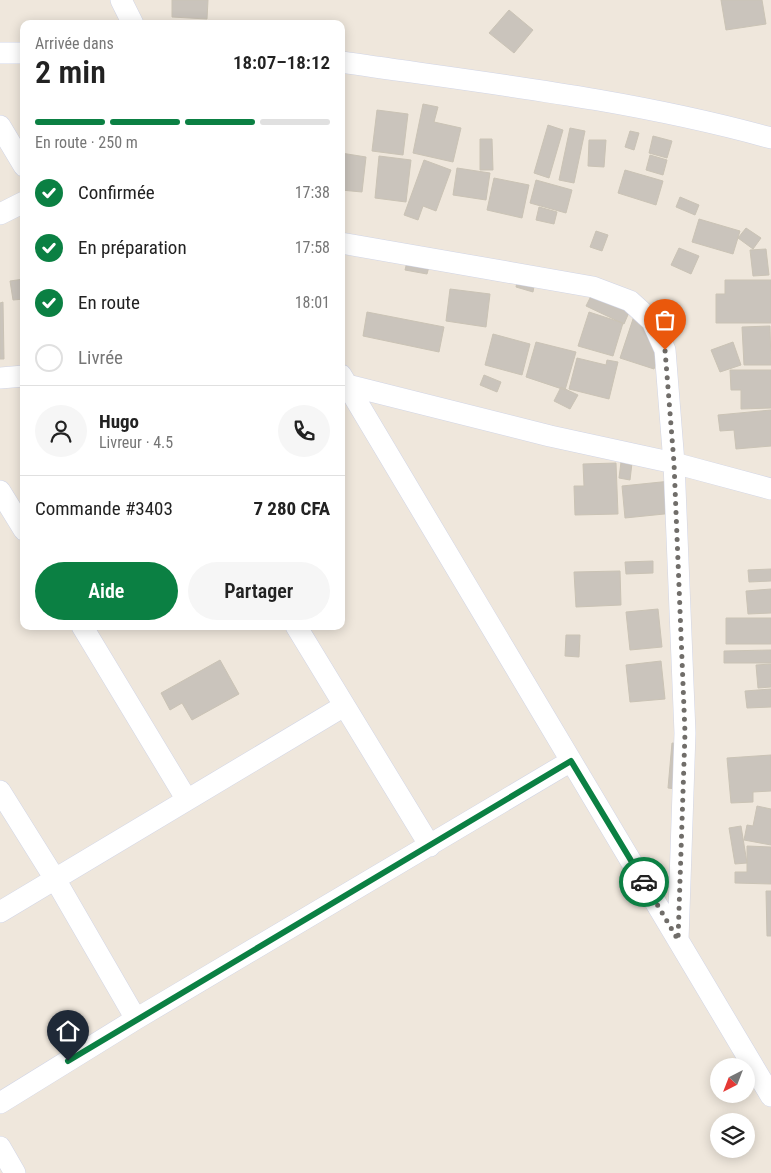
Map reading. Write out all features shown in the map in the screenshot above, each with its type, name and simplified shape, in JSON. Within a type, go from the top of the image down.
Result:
[{"type":"street","points":[[121,0],[131,20]]},
{"type":"street","points":[[0,54],[20,53]]},
{"type":"street","points":[[345,63],[625,105],[732,127],[771,138]]},
{"type":"street","points":[[0,126],[20,159]]},
{"type":"street","points":[[0,214],[20,204]]},
{"type":"street","points":[[345,244],[593,287],[630,301],[652,320],[665,350],[674,463],[685,733],[678,940]]},
{"type":"street","points":[[0,378],[20,376]]},
{"type":"street","points":[[345,380],[550,436],[674,463],[771,489]]},
{"type":"street","points":[[345,382],[771,1096]]},
{"type":"street","points":[[0,490],[20,523]]},
{"type":"street","points":[[84,630],[187,800]]},
{"type":"street","points":[[298,630],[430,846]]},
{"type":"street","points":[[0,912],[344,706]]},
{"type":"street","points":[[0,1103],[571,761]]},
{"type":"street","points":[[0,791],[56,879],[136,1020]]},
{"type":"street","points":[[0,1147],[9,1171]]},
{"type":"building","points":[[172,0],[208,0],[207,19],[172,17]]},
{"type":"building","points":[[721,0],[762,0],[766,24],[726,30]]},
{"type":"building","points":[[509,10],[533,30],[514,53],[489,33]]},
{"type":"building","points":[[423,104],[438,107],[434,122],[461,128],[453,162],[413,153]]},
{"type":"building","points":[[377,110],[408,114],[403,155],[372,151]]},
{"type":"building","points":[[548,125],[563,130],[549,178],[534,173]]},
{"type":"building","points":[[570,128],[585,131],[574,183],[559,180]]},
{"type":"building","points":[[630,131],[639,133],[634,150],[625,147]]},
{"type":"building","points":[[653,136],[672,141],[667,158],[649,153]]},
{"type":"building","points":[[480,139],[492,139],[493,170],[480,170]]},
{"type":"building","points":[[589,140],[606,140],[604,167],[588,166]]},
{"type":"building","points":[[345,154],[366,157],[362,192],[345,190]]},
{"type":"building","points":[[650,155],[667,160],[663,175],[646,170]]},
{"type":"building","points":[[379,156],[411,160],[406,202],[375,198]]},
{"type":"building","points":[[424,160],[451,170],[436,211],[423,206],[418,220],[404,215]]},
{"type":"building","points":[[457,168],[490,173],[486,200],[453,195]]},
{"type":"building","points":[[625,170],[663,181],[656,205],[618,193]]},
{"type":"building","points":[[494,178],[529,185],[522,218],[487,210]]},
{"type":"building","points":[[536,180],[572,190],[566,213],[530,203]]},
{"type":"building","points":[[680,197],[699,205],[695,215],[676,207]]},
{"type":"building","points":[[539,207],[557,212],[554,224],[536,220]]},
{"type":"building","points":[[699,219],[740,231],[733,254],[692,242]]},
{"type":"building","points":[[746,228],[761,238],[753,249],[738,238]]},
{"type":"building","points":[[596,231],[608,235],[602,251],[590,247]]},
{"type":"building","points":[[679,248],[699,256],[691,274],[671,265]]},
{"type":"building","points":[[766,249],[769,275],[753,276],[750,250]]},
{"type":"building","points":[[408,258],[430,263],[427,274],[405,270]]},
{"type":"building","points":[[518,277],[535,281],[533,292],[516,287]]},
{"type":"building","points":[[20,280],[20,299],[13,300],[10,281]]},
{"type":"building","points":[[725,280],[771,280],[771,323],[716,323],[716,294],[725,294]]},
{"type":"building","points":[[450,289],[490,294],[486,327],[446,321]]},
{"type":"building","points":[[593,292],[630,310],[624,324],[586,306]]},
{"type":"building","points":[[3,302],[4,359],[0,359],[0,303]]},
{"type":"building","points":[[638,304],[671,314],[654,369],[620,358]]},
{"type":"building","points":[[367,312],[444,327],[439,352],[363,336]]},
{"type":"building","points":[[589,312],[623,323],[613,356],[578,346]]},
{"type":"building","points":[[770,326],[771,365],[744,365],[742,327]]},
{"type":"building","points":[[493,334],[530,344],[522,375],[485,365]]},
{"type":"building","points":[[536,342],[576,352],[565,390],[526,377]]},
{"type":"building","points":[[733,342],[741,365],[720,372],[711,350]]},
{"type":"building","points":[[577,358],[606,365],[607,360],[618,362],[609,399],[569,389]]},
{"type":"building","points":[[730,370],[771,370],[771,408],[741,409],[741,390],[731,390]]},
{"type":"building","points":[[484,375],[501,382],[497,392],[480,385]]},
{"type":"building","points":[[561,387],[578,395],[570,409],[554,401]]},
{"type":"building","points":[[771,410],[771,446],[736,449],[734,430],[720,431],[718,415]]},
{"type":"building","points":[[621,462],[632,463],[630,480],[619,478]]},
{"type":"building","points":[[616,463],[618,514],[575,515],[574,486],[584,486],[583,464]]},
{"type":"building","points":[[671,481],[674,513],[625,518],[622,486]]},
{"type":"building","points":[[653,561],[653,573],[626,574],[625,562]]},
{"type":"building","points":[[771,569],[771,581],[749,582],[748,570]]},
{"type":"building","points":[[620,571],[621,605],[576,607],[574,572]]},
{"type":"building","points":[[771,589],[771,613],[748,614],[746,591]]},
{"type":"building","points":[[658,609],[662,647],[630,650],[626,612]]},
{"type":"building","points":[[726,618],[771,618],[771,644],[726,644]]},
{"type":"building","points":[[566,635],[580,635],[579,657],[565,656]]},
{"type":"building","points":[[771,650],[771,663],[724,663],[724,651]]},
{"type":"building","points":[[220,660],[239,694],[192,720],[182,703],[170,710],[161,693]]},
{"type":"building","points":[[661,661],[665,699],[630,702],[626,665]]},
{"type":"building","points":[[771,664],[771,687],[758,688],[756,665]]},
{"type":"building","points":[[771,689],[771,707],[747,708],[745,691]]},
{"type":"building","points":[[672,743],[688,745],[684,790],[668,788]]},
{"type":"building","points":[[771,755],[771,791],[753,792],[753,802],[731,803],[727,758]]},
{"type":"building","points":[[757,806],[771,809],[771,845],[744,840],[747,825],[753,826]]},
{"type":"building","points":[[741,826],[747,863],[735,864],[729,828]]},
{"type":"building","points":[[747,846],[771,847],[771,884],[735,883],[735,872],[747,872]]},
{"type":"building","points":[[766,891],[771,891],[771,936],[767,936]]},
{"type":"way so far","points":[[644,882],[678,940],[685,733],[674,463],[665,350]]},
{"type":"route","points":[[68,1061],[571,761],[644,882]]}]
